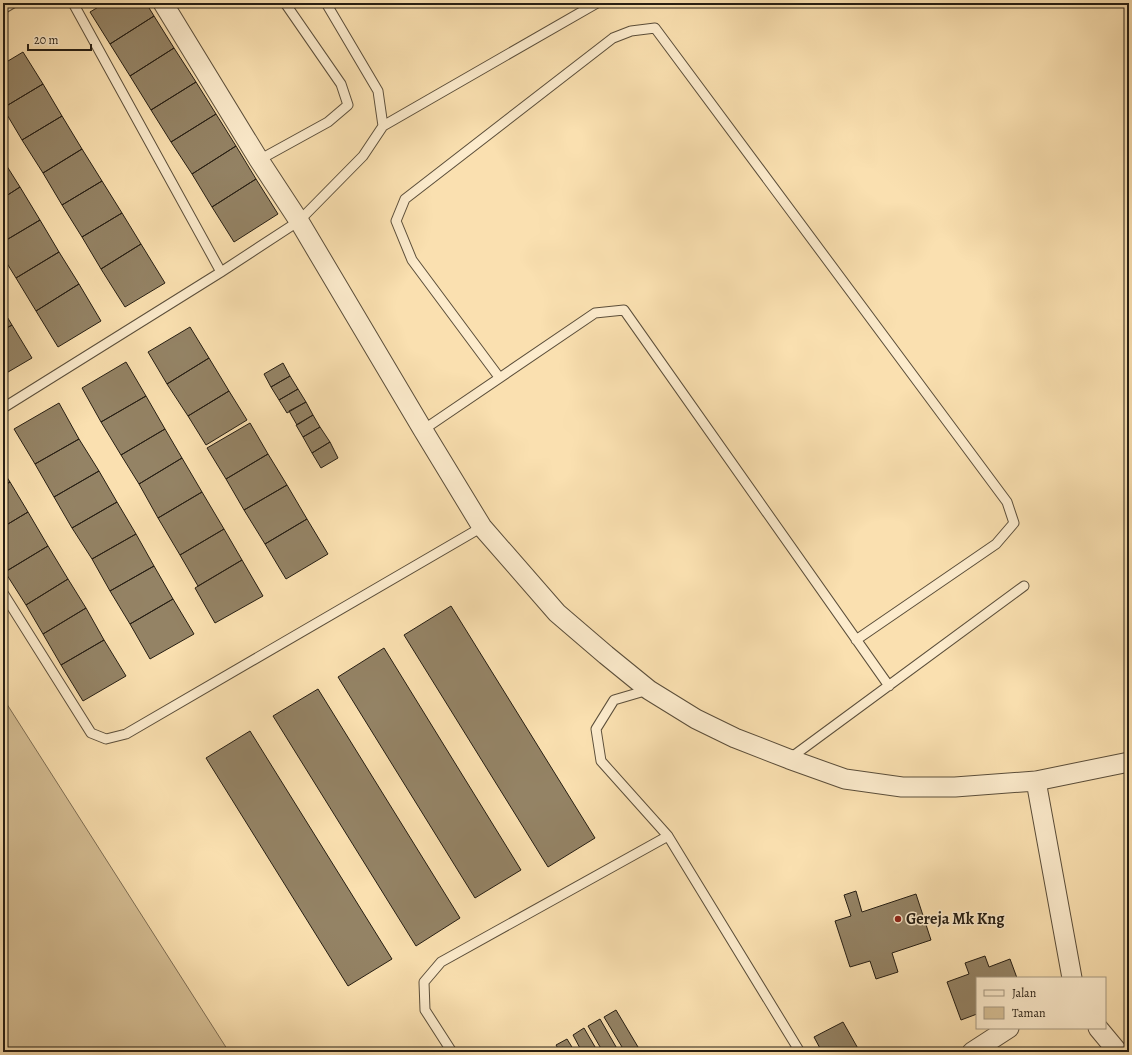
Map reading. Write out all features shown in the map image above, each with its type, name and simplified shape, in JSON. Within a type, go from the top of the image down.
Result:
[{"type":"street","points":[[163,3],[259,160],[300,221],[482,527],[557,613],[650,690],[696,719],[735,738],[845,779],[902,786],[955,787],[1036,781],[1129,762]]},
{"type":"street","points":[[1036,781],[1072,977]]},
{"type":"street","points":[[972,1052],[1007,1029]]},
{"type":"street","points":[[1099,1029],[1118,1052]]},
{"type":"lane","points":[[3,9],[13,3]]},
{"type":"lane","points":[[73,3],[221,272]]},
{"type":"lane","points":[[259,160],[328,122],[348,105],[341,84],[285,3]]},
{"type":"lane","points":[[326,3],[378,91],[383,126]]},
{"type":"lane","points":[[3,408],[300,221],[362,156],[383,126],[597,3]]},
{"type":"lane","points":[[499,377],[412,260],[396,221],[405,199],[613,38],[632,31],[655,28],[1007,502],[1014,523],[996,544],[856,640]]},
{"type":"lane","points":[[423,430],[595,313],[624,310],[888,686]]},
{"type":"lane","points":[[3,592],[91,733],[106,739],[126,734],[482,527]]},
{"type":"lane","points":[[789,759],[1024,586]]},
{"type":"lane","points":[[650,690],[614,700],[596,729],[601,762],[668,836],[800,1052]]},
{"type":"lane","points":[[452,1052],[425,1010],[424,982],[442,962],[668,836]]},
{"type":"green space","points":[[3,698],[229,1052],[3,1052]]},
{"type":"building","points":[[105,3],[146,3],[154,16],[110,44],[90,12]]},
{"type":"building","points":[[154,16],[174,48],[130,76],[110,44]]},
{"type":"building","points":[[174,48],[196,82],[151,110],[130,76]]},
{"type":"building","points":[[23,52],[43,84],[3,108],[3,64]]},
{"type":"building","points":[[196,82],[216,114],[171,142],[151,110]]},
{"type":"building","points":[[43,84],[62,116],[22,140],[3,108]]},
{"type":"building","points":[[216,114],[236,146],[192,174],[171,142]]},
{"type":"building","points":[[62,116],[82,149],[43,173],[22,140]]},
{"type":"building","points":[[236,146],[256,179],[212,207],[192,174]]},
{"type":"building","points":[[82,149],[102,181],[62,205],[43,173]]},
{"type":"building","points":[[3,160],[20,187],[3,198]]},
{"type":"building","points":[[256,179],[278,214],[234,242],[212,207]]},
{"type":"building","points":[[102,181],[122,213],[82,237],[62,205]]},
{"type":"building","points":[[20,187],[40,220],[3,242],[3,198]]},
{"type":"building","points":[[122,213],[141,244],[101,269],[82,237]]},
{"type":"building","points":[[40,220],[59,252],[16,278],[3,257],[3,242]]},
{"type":"building","points":[[141,244],[165,283],[125,307],[101,269]]},
{"type":"building","points":[[59,252],[79,284],[36,311],[16,278]]},
{"type":"building","points":[[79,284],[101,321],[58,347],[36,311]]},
{"type":"building","points":[[3,310],[12,325],[3,330]]},
{"type":"building","points":[[12,325],[32,358],[3,375],[3,330]]},
{"type":"building","points":[[190,327],[209,358],[167,384],[148,352]]},
{"type":"building","points":[[209,358],[229,391],[188,416],[167,384]]},
{"type":"building","points":[[126,362],[146,396],[101,422],[82,388]]},
{"type":"building","points":[[283,363],[290,376],[271,387],[264,374]]},
{"type":"building","points":[[290,376],[298,389],[279,400],[271,387]]},
{"type":"building","points":[[298,389],[306,402],[287,413],[279,400]]},
{"type":"building","points":[[229,391],[247,420],[206,445],[188,416]]},
{"type":"building","points":[[146,396],[165,429],[121,455],[101,422]]},
{"type":"building","points":[[306,402],[313,415],[297,425],[289,411]]},
{"type":"building","points":[[59,403],[79,439],[35,464],[14,429]]},
{"type":"building","points":[[313,415],[320,427],[303,437],[296,425]]},
{"type":"building","points":[[250,423],[268,454],[226,479],[207,448]]},
{"type":"building","points":[[320,427],[330,442],[312,453],[303,437]]},
{"type":"building","points":[[165,429],[182,458],[139,484],[121,455]]},
{"type":"building","points":[[79,439],[99,471],[54,497],[35,464]]},
{"type":"building","points":[[330,442],[338,458],[321,468],[312,453]]},
{"type":"building","points":[[268,454],[287,485],[244,510],[226,479]]},
{"type":"building","points":[[182,458],[202,492],[158,518],[139,484]]},
{"type":"building","points":[[3,471],[10,482],[3,486]]},
{"type":"building","points":[[99,471],[117,502],[72,528],[54,497]]},
{"type":"building","points":[[10,482],[28,512],[3,527],[3,486]]},
{"type":"building","points":[[287,485],[307,519],[265,544],[244,510]]},
{"type":"building","points":[[202,492],[224,529],[180,555],[158,518]]},
{"type":"building","points":[[117,502],[136,534],[92,559],[72,528]]},
{"type":"building","points":[[28,512],[48,546],[5,572],[3,567],[3,527]]},
{"type":"building","points":[[307,519],[328,554],[286,579],[265,544]]},
{"type":"building","points":[[224,529],[242,560],[198,586],[180,555]]},
{"type":"building","points":[[136,534],[154,566],[110,591],[92,559]]},
{"type":"building","points":[[48,546],[68,579],[26,605],[5,572]]},
{"type":"building","points":[[242,560],[263,596],[215,623],[195,588]]},
{"type":"building","points":[[154,566],[173,599],[130,624],[110,591]]},
{"type":"building","points":[[68,579],[86,608],[43,634],[26,605]]},
{"type":"building","points":[[173,599],[194,634],[150,659],[130,624]]},
{"type":"building","points":[[451,606],[595,838],[548,867],[404,635]]},
{"type":"building","points":[[86,608],[104,640],[61,665],[43,634]]},
{"type":"building","points":[[104,640],[126,676],[83,701],[61,665]]},
{"type":"building","points":[[384,648],[521,870],[475,898],[338,677]]},
{"type":"building","points":[[318,689],[460,918],[416,946],[273,716]]},
{"type":"building","points":[[250,731],[392,959],[348,986],[206,758]]},
{"type":"building","points":[[856,891],[862,912],[916,894],[931,940],[892,953],[898,972],[876,979],[870,961],[850,967],[835,921],[851,916],[844,895]]},
{"type":"building","points":[[985,956],[989,967],[1010,959],[1017,977],[976,977],[976,1014],[961,1020],[947,982],[969,974],[965,963]]},
{"type":"building","points":[[616,1010],[641,1052],[625,1052],[604,1017]]},
{"type":"building","points":[[600,1019],[619,1052],[603,1052],[588,1026]]},
{"type":"building","points":[[843,1022],[860,1052],[822,1052],[814,1037]]},
{"type":"building","points":[[584,1028],[598,1052],[582,1052],[573,1035]]},
{"type":"building","points":[[567,1039],[575,1052],[560,1052],[556,1045]]},
{"type":"place","name":"Gereja Mk Kng","points":[[898,919]]}]
